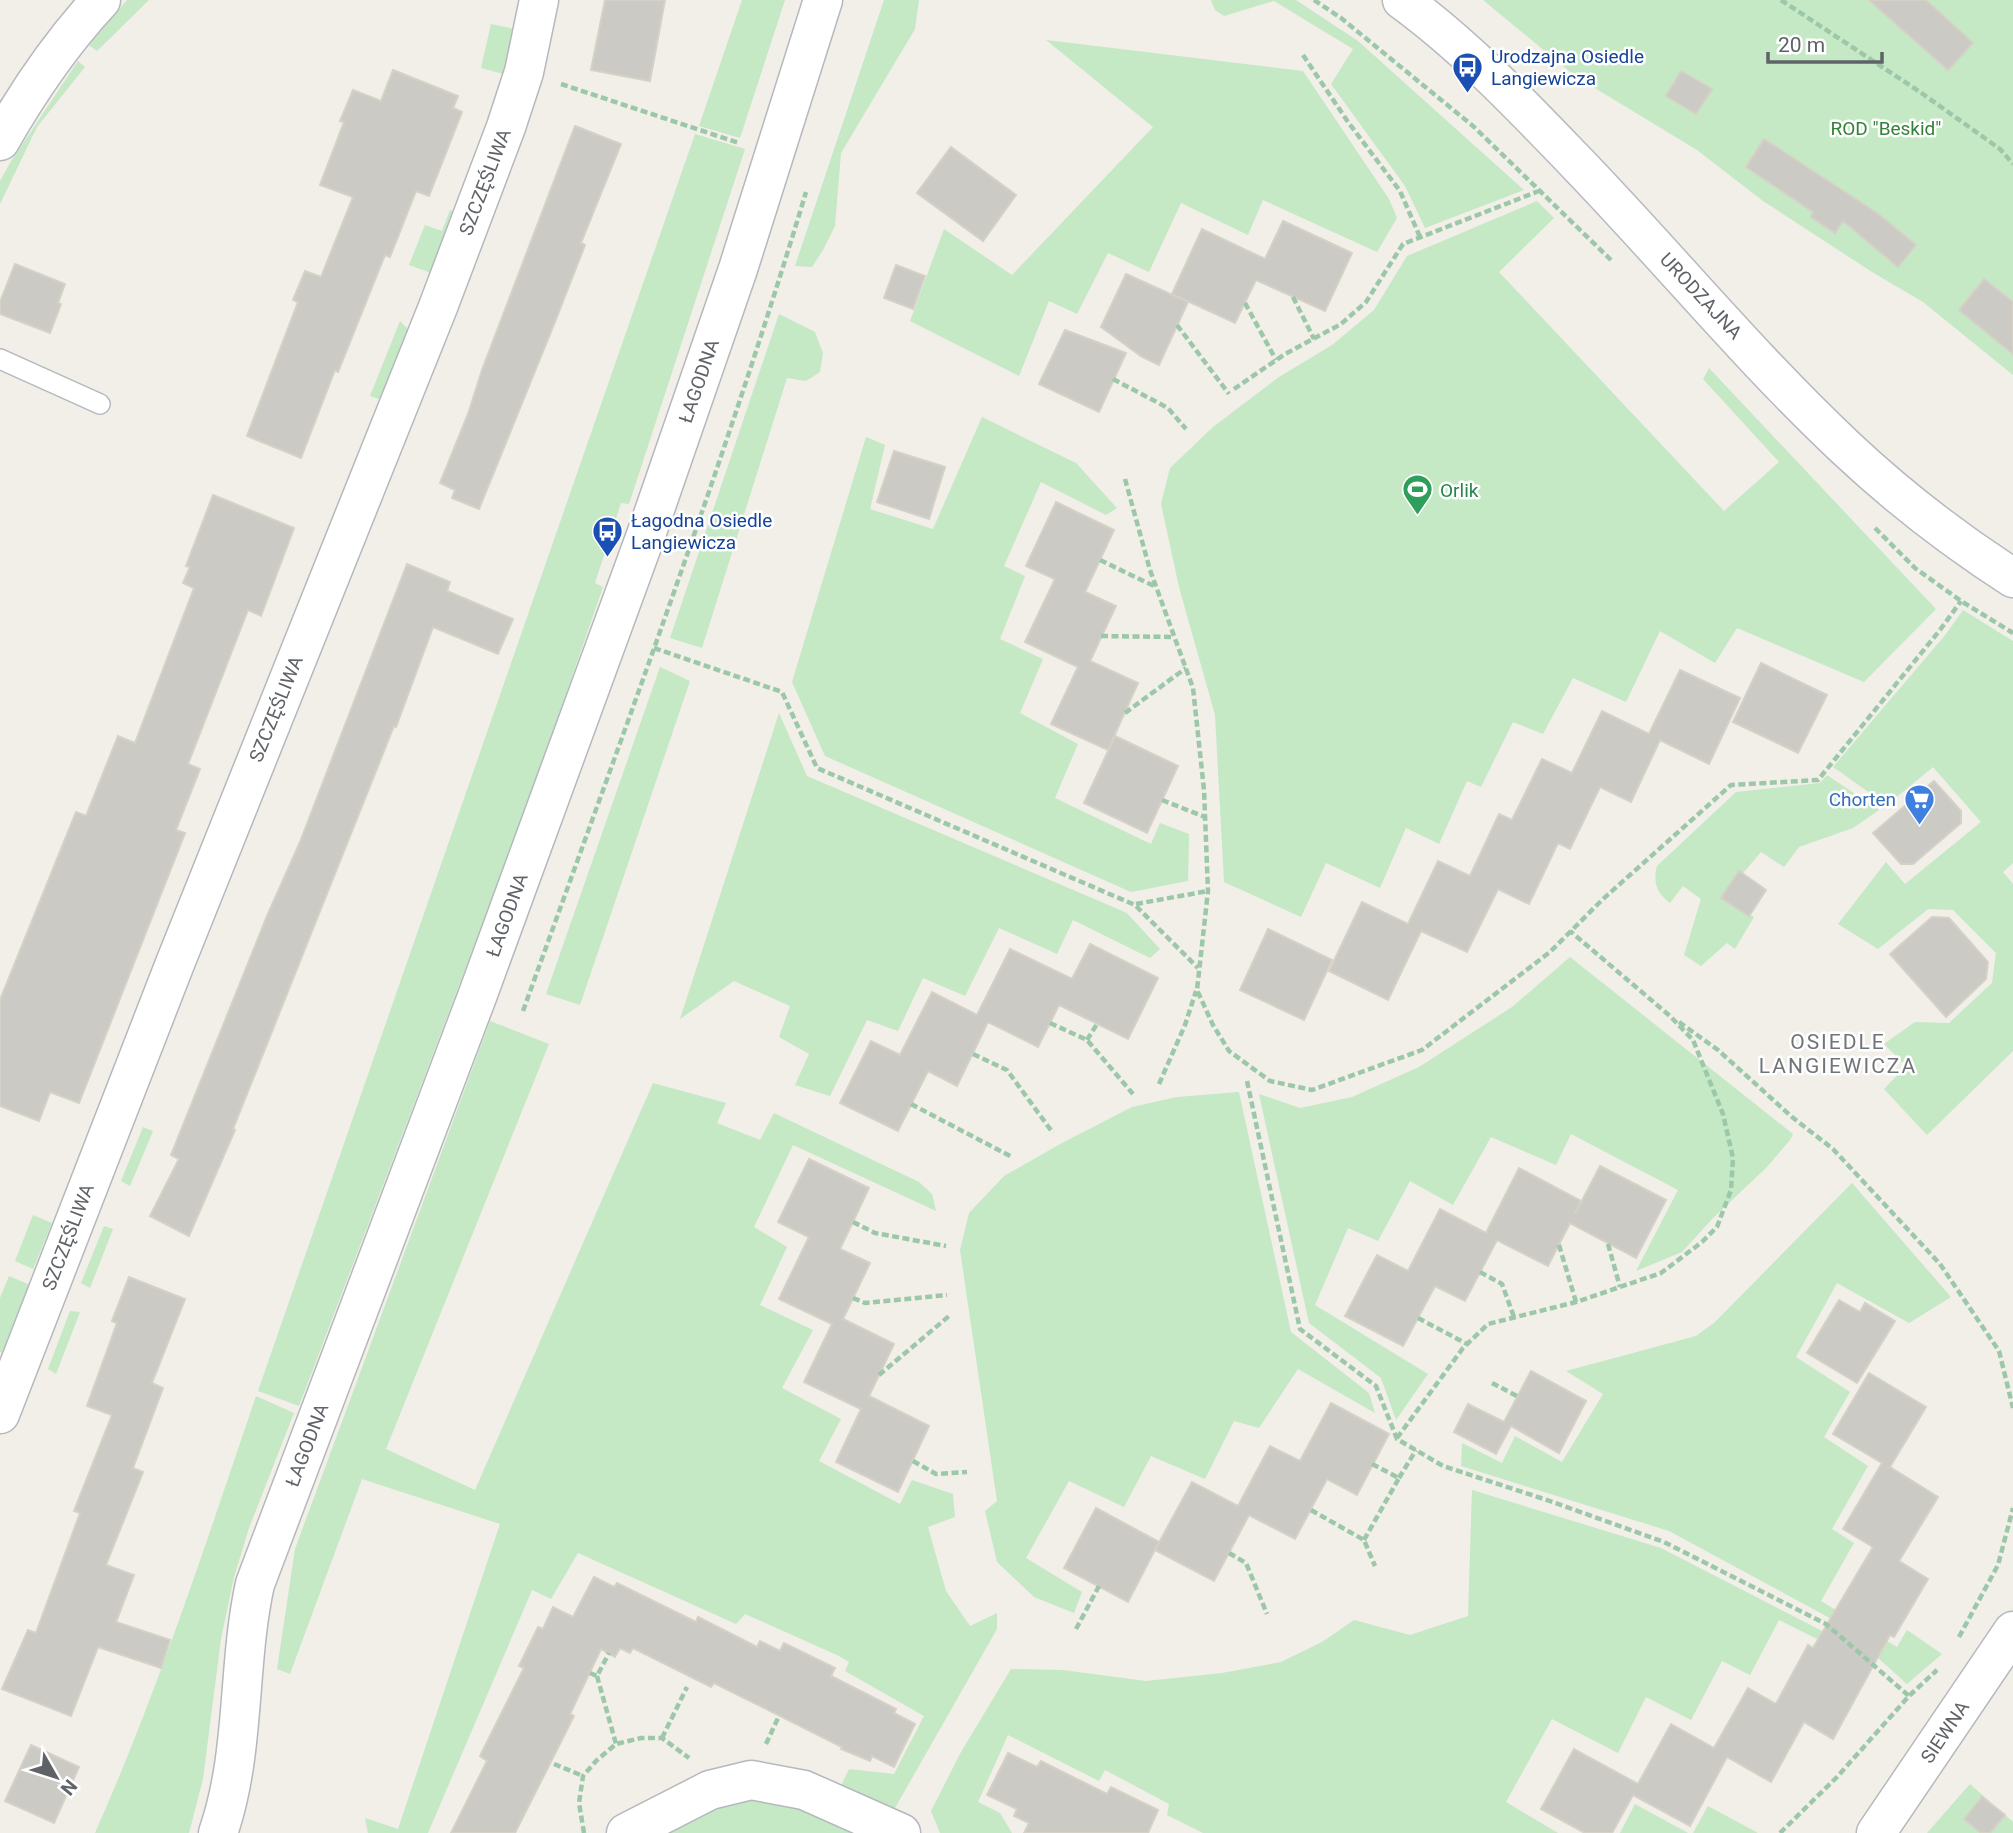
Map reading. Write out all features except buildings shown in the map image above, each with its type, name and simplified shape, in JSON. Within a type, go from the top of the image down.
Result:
[{"type":"street","points":[[0,141],[37,80],[75,28],[101,0]]},
{"type":"street","name":"SZCZĘŚLIWA","points":[[0,1414],[178,953],[438,307],[506,127],[524,72],[540,0]]},
{"type":"street","name":"ŁAGODNA","points":[[218,1833],[233,1767],[244,1688],[247,1618],[255,1584],[478,994],[646,535],[737,269],[823,0]]},
{"type":"street","name":"URODZAJNA","points":[[1402,0],[1496,78],[1845,448],[1921,513],[2013,579]]},
{"type":"street","name":"SIEWNA","points":[[1876,1833],[2013,1631]]},
{"type":"street","points":[[626,1833],[710,1790],[751,1780],[804,1790],[901,1833]]},
{"type":"lane","points":[[0,359],[100,404]]},
{"type":"path","points":[[1781,0],[1920,92],[2000,149],[2013,164]]},
{"type":"path","points":[[1303,55],[1348,122],[1400,191],[1420,237]]},
{"type":"path","points":[[524,72],[745,144]]},
{"type":"path","points":[[1234,389],[1276,360],[1341,324],[1366,302],[1403,244],[1539,191]]},
{"type":"path","points":[[1293,297],[1314,339]]},
{"type":"path","points":[[1245,303],[1276,360]]},
{"type":"path","points":[[1177,326],[1229,394]]},
{"type":"path","points":[[1113,379],[1168,408],[1186,429]]},
{"type":"path","points":[[1125,479],[1157,588],[1193,688],[1205,817],[1208,891],[1197,990],[1176,1048],[1158,1084]]},
{"type":"path","points":[[1100,560],[1157,588]]},
{"type":"path","points":[[1197,990],[1229,1051],[1270,1081],[1312,1090],[1422,1050],[1550,951],[1603,899],[1731,785],[1818,779],[1961,601]]},
{"type":"path","points":[[1101,636],[1174,637]]},
{"type":"path","points":[[654,648],[782,692],[817,768],[1136,905],[1198,968]]},
{"type":"path","points":[[1125,713],[1186,668]]},
{"type":"path","points":[[1162,800],[1205,817]]},
{"type":"path","points":[[1136,905],[1208,891]]},
{"type":"path","points":[[1570,931],[1670,1016],[1718,1050],[1833,1149],[1940,1264],[1999,1351],[2013,1408]]},
{"type":"path","points":[[1397,1439],[1467,1344],[1488,1324],[1576,1302],[1661,1273],[1717,1227],[1731,1190],[1733,1158],[1719,1102],[1693,1040],[1670,1016]]},
{"type":"path","points":[[1050,1023],[1087,1040],[1133,1094]]},
{"type":"path","points":[[1087,1040],[1097,1024]]},
{"type":"path","points":[[973,1054],[1007,1070],[1053,1133]]},
{"type":"path","points":[[1247,1081],[1300,1329],[1376,1386],[1397,1439],[1443,1466],[1664,1542],[1826,1624],[1909,1696]]},
{"type":"path","points":[[911,1104],[1012,1157]]},
{"type":"path","points":[[853,1222],[875,1233],[946,1246]]},
{"type":"path","points":[[1608,1244],[1620,1287]]},
{"type":"path","points":[[1559,1245],[1576,1302]]},
{"type":"path","points":[[1480,1272],[1502,1284],[1514,1317]]},
{"type":"path","points":[[853,1298],[865,1303],[947,1295]]},
{"type":"path","points":[[879,1375],[949,1316]]},
{"type":"path","points":[[1418,1318],[1467,1344]]},
{"type":"path","points":[[1492,1383],[1517,1396]]},
{"type":"path","points":[[1364,1540],[1416,1450]]},
{"type":"path","points":[[913,1461],[936,1474],[967,1472]]},
{"type":"path","points":[[1373,1464],[1399,1478]]},
{"type":"path","points":[[1958,1638],[1998,1565],[2013,1508]]},
{"type":"path","points":[[1311,1510],[1364,1540],[1375,1566]]},
{"type":"path","points":[[1229,1553],[1246,1563],[1266,1614]]},
{"type":"path","points":[[1076,1629],[1099,1586]]},
{"type":"path","points":[[608,1653],[597,1676],[616,1744]]},
{"type":"path","points":[[1780,1833],[1837,1777],[1909,1696],[1945,1662]]},
{"type":"path","points":[[590,1672],[597,1676]]},
{"type":"path","points":[[662,1738],[687,1687]]},
{"type":"path","points":[[584,1833],[579,1803],[583,1776],[616,1744],[641,1738],[662,1738],[696,1765],[710,1790]]},
{"type":"path","points":[[554,1763],[583,1776]]},
{"type":"green space","points":[[127,0],[149,0],[97,51],[89,45]]},
{"type":"green space","points":[[742,0],[785,0],[740,138],[699,126]]},
{"type":"green space","points":[[884,0],[919,0],[915,29],[841,153],[835,226],[823,250],[812,267],[795,266]]},
{"type":"green space","points":[[1211,0],[1296,0],[1358,41],[1524,190],[1425,228],[1405,186],[1331,84],[1353,49],[1274,1],[1224,16],[1215,10]]},
{"type":"green space","name":"ROD \"Beskid\"","points":[[1483,0],[2013,0],[2013,375],[1923,302],[1763,201],[1697,150],[1575,76]]},
{"type":"green space","points":[[491,24],[515,29],[503,74],[481,68]]},
{"type":"green space","points":[[1046,40],[1303,71],[1389,199],[1397,218],[1377,252],[1263,200],[1248,235],[1181,203],[1149,272],[1108,253],[1077,314],[1049,301],[1019,376],[910,321],[944,229],[1012,275],[1153,127]]},
{"type":"green space","points":[[78,61],[85,67],[37,127],[0,204],[0,181]]},
{"type":"green space","points":[[695,134],[745,149],[629,504],[621,503],[595,583],[603,587],[528,804],[299,1406],[258,1391]]},
{"type":"green space","points":[[1537,201],[1554,218],[1499,272],[1724,511],[1779,462],[1703,379],[1709,368],[1936,609],[1864,682],[1737,628],[1715,663],[1660,631],[1626,702],[1573,678],[1543,734],[1513,722],[1481,787],[1467,781],[1439,844],[1406,828],[1380,888],[1326,863],[1301,917],[1224,882],[1215,715],[1179,587],[1161,504],[1170,468],[1213,427],[1279,377],[1332,345],[1374,310],[1407,256]]},
{"type":"green space","points":[[450,210],[454,212],[431,273],[409,265],[425,225],[442,231]]},
{"type":"green space","points":[[779,314],[815,332],[823,353],[820,372],[806,381],[787,378],[702,648],[670,638]]},
{"type":"green space","points":[[400,321],[409,330],[382,400],[370,396]]},
{"type":"green space","points":[[982,417],[1076,463],[1117,508],[1106,515],[1041,482],[1004,566],[1025,576],[1000,639],[1043,659],[1020,713],[1078,744],[1055,798],[1151,844],[1160,823],[1189,834],[1188,881],[1131,892],[825,756],[792,682],[866,437],[885,445],[870,509],[933,529]]},
{"type":"green space","points":[[1963,610],[2013,641],[2013,863],[2003,872],[2013,884],[2013,1051],[1927,1135],[1884,1089],[1906,1066],[1884,1044],[1915,1022],[1949,1023],[1992,983],[1996,953],[1953,910],[1928,909],[1878,949],[1838,924],[1886,862],[1905,884],[1981,822],[1933,767],[1887,805],[1833,767],[1946,634]]},
{"type":"green space","points":[[660,667],[690,681],[580,1005],[546,994]]},
{"type":"green space","points":[[779,713],[807,776],[1127,913],[1160,949],[1150,958],[1073,920],[1057,954],[999,928],[965,996],[923,978],[898,1031],[867,1020],[830,1096],[795,1085],[809,1054],[779,1037],[790,1006],[734,981],[680,1019]]},
{"type":"green space","points":[[1827,775],[1879,810],[1853,828],[1799,847],[1784,867],[1761,852],[1723,897],[1754,917],[1735,949],[1727,943],[1701,966],[1684,955],[1701,899],[1683,886],[1670,903],[1657,887],[1657,866],[1736,792],[1820,783]]},
{"type":"green space","points":[[1570,957],[1793,1134],[1766,1168],[1714,1217],[1682,1252],[1636,1271],[1678,1190],[1571,1134],[1556,1165],[1491,1137],[1453,1205],[1410,1181],[1378,1241],[1348,1228],[1315,1305],[1428,1374],[1396,1420],[1381,1378],[1309,1323],[1259,1094],[1300,1108],[1352,1097],[1419,1067],[1512,1007]]},
{"type":"green space","points":[[490,1021],[549,1044],[386,1449],[475,1490],[653,1083],[726,1103],[717,1123],[760,1140],[774,1113],[919,1182],[932,1194],[936,1211],[793,1145],[754,1227],[787,1247],[760,1305],[813,1330],[782,1388],[841,1419],[819,1461],[900,1504],[912,1480],[953,1494],[955,1517],[928,1527],[946,1591],[970,1626],[997,1613],[997,1629],[895,1808],[884,1812],[839,1790],[849,1769],[894,1774],[924,1716],[845,1671],[849,1662],[839,1656],[745,1614],[736,1624],[578,1553],[551,1599],[532,1590],[428,1833],[368,1833],[365,1818],[398,1829],[500,1524],[362,1479],[290,1674],[277,1669],[295,1549]]},
{"type":"green space","points":[[1239,1092],[1291,1332],[1369,1393],[1375,1413],[1298,1369],[1259,1428],[1234,1421],[1205,1479],[1151,1456],[1124,1507],[1069,1481],[1026,1558],[1082,1592],[1074,1613],[1034,1597],[997,1562],[985,1511],[997,1501],[960,1250],[969,1213],[1004,1176],[1132,1107],[1177,1097]]},
{"type":"green space","points":[[143,1127],[153,1131],[130,1186],[121,1181]]},
{"type":"green space","points":[[1852,1183],[1951,1297],[1909,1323],[1837,1283],[1796,1357],[1850,1392],[1824,1437],[1868,1466],[1832,1529],[1854,1543],[1821,1601],[1897,1647],[1907,1630],[1942,1654],[1907,1684],[1839,1623],[1669,1531],[1461,1466],[1462,1443],[1502,1463],[1515,1436],[1562,1462],[1603,1394],[1566,1371],[1696,1336],[1715,1322]]},
{"type":"green space","points":[[33,1215],[52,1223],[33,1269],[15,1261]]},
{"type":"green space","points":[[104,1226],[113,1229],[90,1288],[81,1283]]},
{"type":"green space","points":[[9,1276],[30,1285],[3,1353],[0,1352],[0,1298]]},
{"type":"green space","points":[[70,1311],[80,1312],[56,1374],[48,1369]]},
{"type":"green space","points":[[256,1396],[294,1413],[249,1528],[234,1577],[221,1639],[203,1779],[189,1833],[95,1833],[160,1671]]},
{"type":"green space","points":[[1472,1490],[1661,1548],[1828,1634],[1823,1642],[1779,1620],[1750,1675],[1722,1661],[1691,1720],[1646,1697],[1618,1753],[1552,1719],[1506,1802],[1558,1833],[1203,1833],[1167,1815],[1169,1804],[1105,1770],[1099,1781],[1008,1735],[978,1802],[1000,1813],[1012,1833],[940,1833],[931,1811],[961,1752],[1011,1669],[1063,1670],[1146,1681],[1222,1673],[1281,1662],[1322,1642],[1354,1620],[1410,1635],[1468,1616]]},
{"type":"green space","points":[[1970,1784],[2013,1822],[2013,1833],[1927,1833]]},
{"type":"green space","points":[[732,1798],[796,1804],[862,1833],[650,1833]]},
{"type":"green space","points":[[1635,1804],[1688,1833],[1620,1833]]},
{"type":"green space","points":[[1708,1806],[1758,1833],[1693,1833]]},
{"type":"place","name":"Urodzajna Osiedle Langiewicza","points":[[1468,94]]},
{"type":"place","name":"Orlik","points":[[1417,517]]},
{"type":"place","name":"Łagodna Osiedle Langiewicza","points":[[608,558]]},
{"type":"place","name":"Chorten","points":[[1919,826]]},
{"type":"district","name":"OSIEDLE LANGIEWICZA","points":[[1838,1054]]}]
